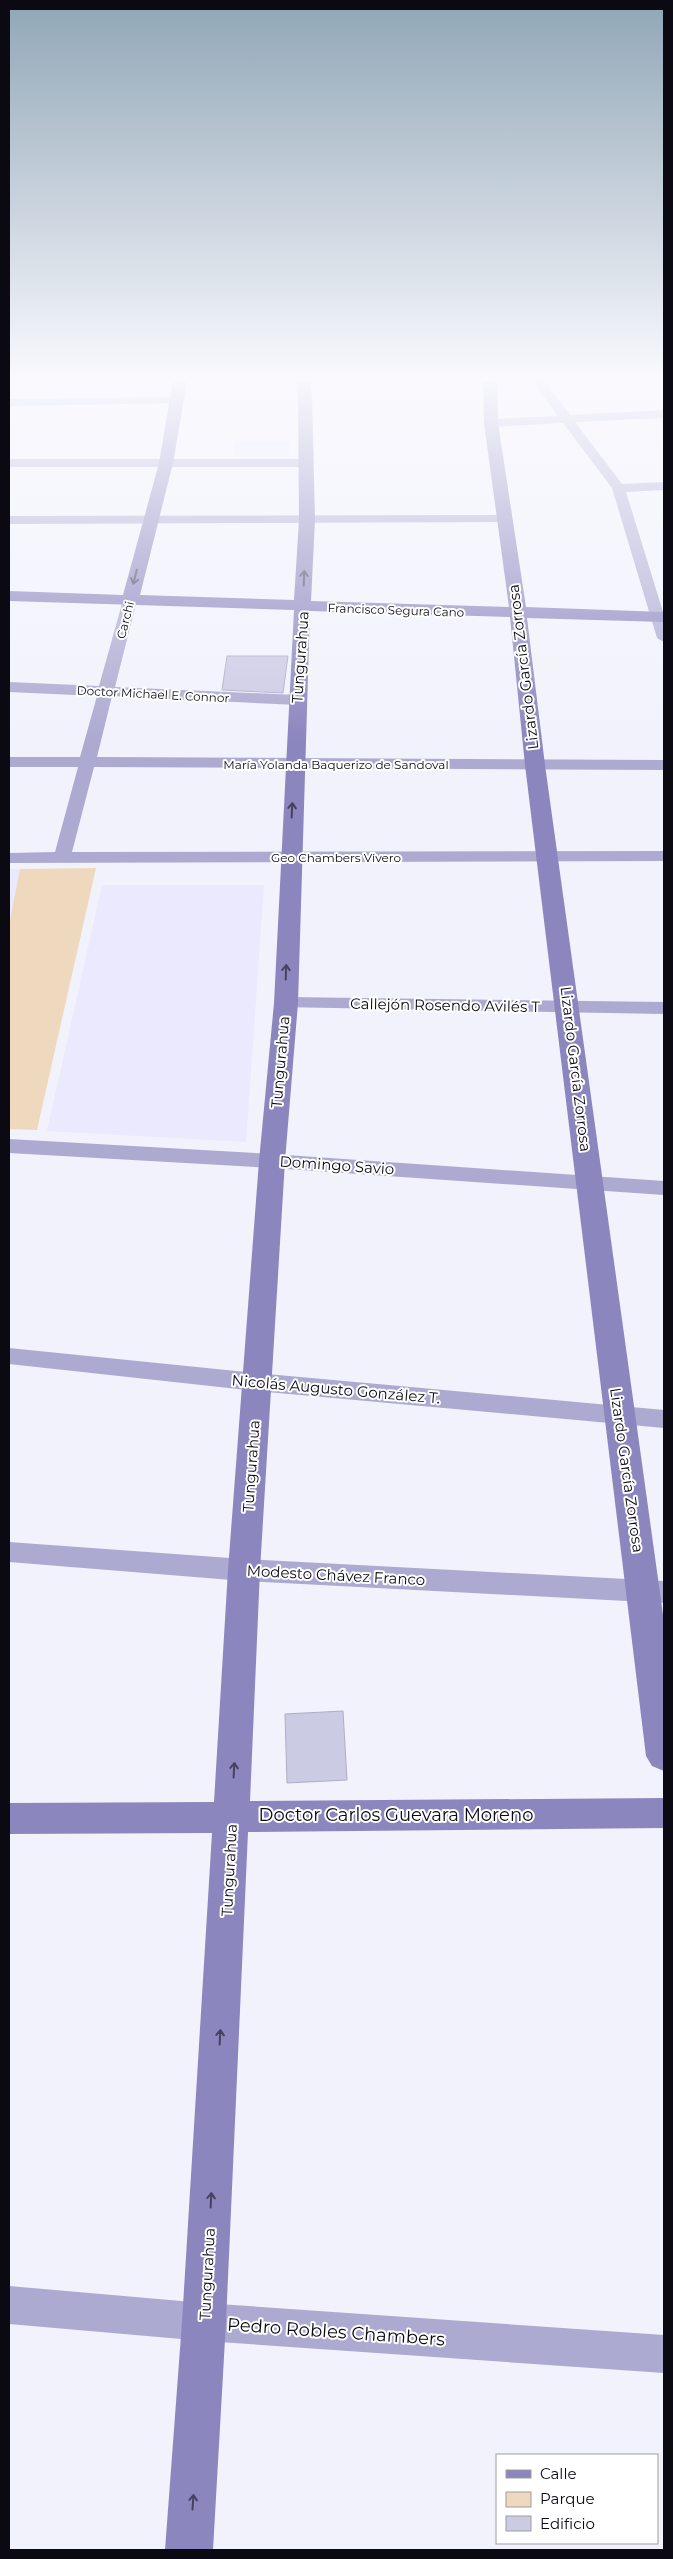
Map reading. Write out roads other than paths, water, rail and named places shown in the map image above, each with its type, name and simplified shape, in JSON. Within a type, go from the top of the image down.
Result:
[{"type":"main road","name":"Carchi","points":[[130,600],[155,500]]},
{"type":"main road","name":"Tungurahua","points":[[189,2550],[204,2322],[244,1570],[272,1160],[286,1003],[290,858],[307,500]]},
{"type":"main road","name":"Lizardo García Zorrosa","points":[[501,500],[518,613],[534,764],[568,1007],[619,1415],[654,1592],[664,1756]]},
{"type":"main road","name":"Francisco Segura Cano","points":[[9,596],[303,607],[662,617]]},
{"type":"main road","name":"Doctor Carlos Guevara Moreno","points":[[9,1819],[664,1814]]},
{"type":"street","points":[[622,500],[662,617],[664,638]]},
{"type":"street","points":[[9,520],[504,519]]},
{"type":"street","name":"Carchi","points":[[62,858],[130,600]]},
{"type":"street","name":"Doctor Michael E. Connor","points":[[9,687],[297,700]]},
{"type":"street","name":"María Yolanda Baquerizo de Sandoval","points":[[9,762],[664,765]]},
{"type":"street","name":"Geo Chambers Vivero","points":[[9,858],[664,856]]},
{"type":"street","name":"Callejón Rosendo Avilés T","points":[[286,1003],[664,1008]]},
{"type":"street","name":"Domingo Savio","points":[[9,1146],[272,1160],[664,1188]]},
{"type":"street","name":"Nicolás Augusto González T.","points":[[9,1356],[256,1382],[664,1419]]},
{"type":"street","name":"Modesto Chávez Franco","points":[[9,1552],[244,1570],[654,1592]]},
{"type":"street","name":"Pedro Robles Chambers","points":[[9,2305],[204,2322],[664,2354]]}]
